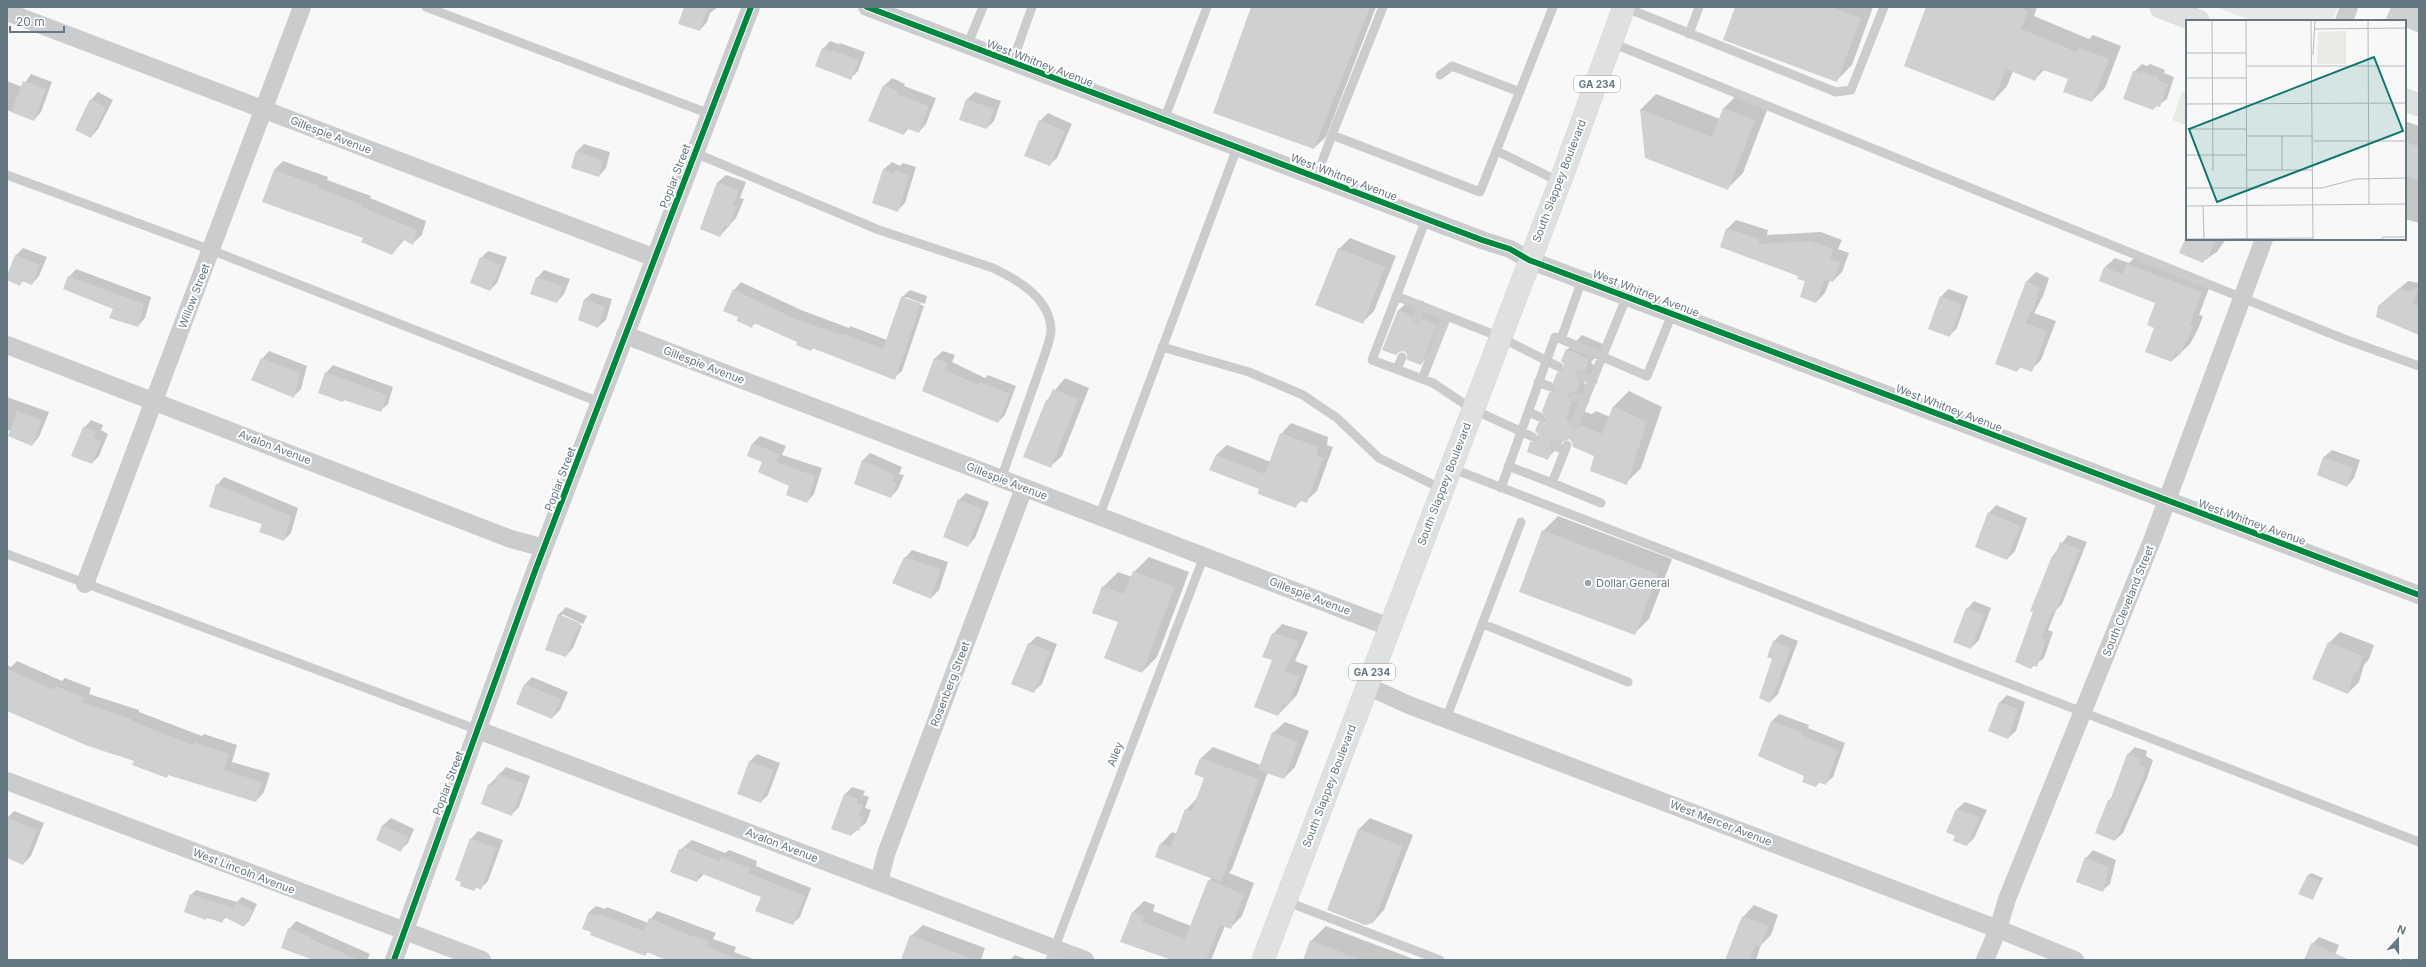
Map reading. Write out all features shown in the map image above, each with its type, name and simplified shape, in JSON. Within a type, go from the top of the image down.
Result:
[{"type":"main road","name":"South Slappey Boulevard","points":[[1263,960],[1449,468],[1560,182],[1624,7]]},
{"type":"main road","points":[[2161,7],[2195,20]]},
{"type":"main road","points":[[2406,100],[2419,105]]},
{"type":"street","name":"Willow Street","points":[[86,584],[302,7]]},
{"type":"street","name":"Poplar Street","points":[[394,960],[544,548],[751,7]]},
{"type":"street","name":"West Whitney Avenue","points":[[867,7],[1316,178],[1510,249],[1529,260],[2419,595]]},
{"type":"street","points":[[2344,20],[2349,7]]},
{"type":"street","name":"Gillespie Avenue","points":[[7,12],[655,258]]},
{"type":"street","name":"South Cleveland Street","points":[[1985,960],[1998,929],[2007,899],[2083,712],[2166,501],[2264,240]]},
{"type":"street","name":"Gillespie Avenue","points":[[625,335],[1389,627]]},
{"type":"street","name":"Avalon Avenue","points":[[7,345],[511,539],[544,548]]},
{"type":"street","name":"Rosenberg Street","points":[[879,882],[886,854],[1024,488]]},
{"type":"street","name":"West Mercer Avenue","points":[[1367,686],[1446,719],[1998,929],[2075,960]]},
{"type":"street","name":"Avalon Avenue","points":[[478,730],[879,882],[1051,954],[1085,960]]},
{"type":"street","name":"West Lincoln Avenue","points":[[7,780],[482,960]]},
{"type":"lane","points":[[426,7],[710,114]]},
{"type":"lane","points":[[967,46],[983,7]]},
{"type":"lane","points":[[1012,63],[1032,7]]},
{"type":"lane","points":[[1164,120],[1207,7]]},
{"type":"lane","points":[[1316,178],[1383,7]]},
{"type":"lane","points":[[1332,135],[1480,192],[1553,7]]},
{"type":"lane","points":[[1624,7],[1836,92],[1851,90],[1884,7]]},
{"type":"lane","points":[[1689,34],[1699,7]]},
{"type":"lane","points":[[1612,43],[2344,339],[2419,366]]},
{"type":"lane","points":[[1440,75],[1452,66],[1520,92]]},
{"type":"lane","points":[[1099,516],[1237,148]]},
{"type":"lane","points":[[1496,151],[1560,182]]},
{"type":"lane","points":[[695,153],[879,230],[993,268],[1010,276],[1040,300],[1048,315],[1051,330],[1046,351],[1001,479]]},
{"type":"lane","points":[[7,175],[210,250],[599,402]]},
{"type":"lane","points":[[1426,219],[1372,360],[1433,384],[1472,409],[1532,437]]},
{"type":"lane","points":[[1561,339],[1582,280]]},
{"type":"lane","points":[[1396,296],[1500,336],[1546,362],[1559,367]]},
{"type":"lane","points":[[1575,423],[1627,296]]},
{"type":"lane","points":[[1417,317],[1421,305]]},
{"type":"lane","points":[[1501,488],[1555,337],[1647,376],[1672,314]]},
{"type":"lane","points":[[1422,379],[1447,316]]},
{"type":"lane","points":[[1162,347],[1249,372],[1303,395],[1337,418],[1379,458],[1442,489]]},
{"type":"lane","points":[[1397,369],[1402,357]]},
{"type":"lane","points":[[1582,376],[1593,381]]},
{"type":"lane","points":[[1538,382],[1551,387]]},
{"type":"lane","points":[[1574,396],[1585,401]]},
{"type":"lane","points":[[1528,412],[1540,417]]},
{"type":"lane","points":[[1552,483],[1566,447],[1555,446]]},
{"type":"lane","points":[[1508,466],[1601,503]]},
{"type":"lane","points":[[1449,468],[2419,842]]},
{"type":"lane","points":[[1446,719],[1521,522]]},
{"type":"lane","points":[[7,554],[478,730]]},
{"type":"lane","name":"Alley","points":[[1051,954],[1204,556]]},
{"type":"lane","points":[[1483,624],[1628,682]]},
{"type":"lane","points":[[1285,901],[1440,960]]},
{"type":"shaded area","points":[[2216,7],[2338,7],[2332,20],[2250,20]]},
{"type":"shaded area","points":[[2182,92],[2186,94],[2186,125],[2172,120]]},
{"type":"building","points":[[684,7],[708,7],[700,31],[678,24]]},
{"type":"building","points":[[1251,7],[1370,7],[1314,149],[1213,113]]},
{"type":"building","points":[[1735,7],[1831,7],[1861,18],[1837,82],[1723,40]]},
{"type":"building","points":[[1926,7],[2018,7],[2028,11],[2021,29],[2077,52],[2079,48],[2109,59],[2092,102],[2063,92],[2068,79],[2040,69],[2035,81],[2006,69],[1994,101],[1904,66]]},
{"type":"building","points":[[2391,7],[2419,7],[2419,33],[2406,27],[2406,20],[2385,20]]},
{"type":"building","points":[[822,48],[859,60],[851,80],[815,66]]},
{"type":"building","points":[[2133,71],[2141,74],[2141,71],[2158,77],[2158,80],[2168,84],[2160,107],[2156,106],[2153,110],[2123,99]]},
{"type":"building","points":[[23,81],[46,89],[34,121],[11,112]]},
{"type":"building","points":[[883,85],[898,91],[897,94],[929,106],[919,133],[906,128],[904,135],[868,121]]},
{"type":"building","points":[[90,99],[106,107],[91,138],[75,130]]},
{"type":"building","points":[[966,99],[994,109],[987,129],[959,120]]},
{"type":"building","points":[[1723,108],[1755,120],[1728,190],[1645,158],[1640,109],[1712,137]]},
{"type":"building","points":[[1039,120],[1065,131],[1050,166],[1024,156]]},
{"type":"building","points":[[2406,141],[2419,147],[2419,180],[2406,175]]},
{"type":"building","points":[[576,151],[603,160],[599,177],[571,168]]},
{"type":"building","points":[[883,169],[893,174],[895,170],[909,175],[898,212],[872,203]]},
{"type":"building","points":[[274,170],[319,186],[318,188],[363,205],[362,207],[417,230],[413,245],[402,239],[392,255],[361,242],[363,238],[262,202]]},
{"type":"building","points":[[717,182],[739,190],[733,205],[737,206],[729,227],[725,225],[720,237],[700,229]]},
{"type":"building","points":[[1726,228],[1760,239],[1758,244],[1811,241],[1833,249],[1830,259],[1840,262],[1833,282],[1825,279],[1816,303],[1800,297],[1805,281],[1797,279],[1798,276],[1720,247]]},
{"type":"building","points":[[2185,239],[2216,240],[2207,260],[2205,259],[2203,263],[2179,253]]},
{"type":"building","points":[[1338,248],[1385,267],[1363,324],[1315,305]]},
{"type":"building","points":[[15,255],[40,265],[32,285],[22,281],[20,286],[7,280],[7,275]]},
{"type":"building","points":[[480,257],[501,265],[490,291],[470,283]]},
{"type":"building","points":[[2127,264],[2202,292],[2190,325],[2193,326],[2188,340],[2187,339],[2180,355],[2175,353],[2172,362],[2145,352],[2154,328],[2147,325],[2155,303],[2099,281],[2104,267],[2122,274]]},
{"type":"building","points":[[68,276],[144,304],[138,327],[109,318],[113,309],[63,289]]},
{"type":"building","points":[[536,277],[563,286],[557,303],[530,294]]},
{"type":"building","points":[[2026,281],[2040,288],[2034,307],[2025,323],[2047,331],[2032,372],[2019,367],[2017,372],[1995,364]]},
{"type":"building","points":[[2419,287],[2413,303],[2419,307],[2419,334],[2376,317],[2378,306],[2399,288],[2408,291]]},
{"type":"building","points":[[733,289],[793,318],[841,335],[842,333],[883,349],[901,297],[921,303],[895,380],[812,348],[811,351],[796,345],[797,342],[754,323],[752,328],[737,321],[738,317],[723,311]]},
{"type":"building","points":[[1940,296],[1962,304],[1950,337],[1928,329]]},
{"type":"building","points":[[584,299],[605,307],[598,328],[578,320]]},
{"type":"building","points":[[1398,310],[1411,315],[1415,323],[1419,323],[1423,319],[1437,325],[1421,365],[1407,360],[1407,354],[1404,351],[1399,352],[1396,355],[1382,350]]},
{"type":"building","points":[[1566,349],[1589,359],[1585,371],[1579,371],[1576,374],[1577,379],[1580,382],[1576,392],[1570,392],[1568,395],[1572,403],[1566,419],[1569,421],[1571,427],[1576,429],[1580,425],[1602,434],[1613,406],[1647,422],[1627,485],[1590,471],[1594,456],[1573,447],[1572,442],[1569,439],[1562,442],[1555,440],[1551,442],[1549,446],[1552,451],[1548,460],[1527,452],[1530,442],[1536,442],[1539,439],[1538,434],[1535,431],[1538,423],[1543,422],[1546,419],[1542,411],[1549,393],[1554,392],[1557,389],[1553,382],[1557,373],[1564,369],[1564,364],[1561,361]]},
{"type":"building","points":[[261,358],[300,373],[294,398],[251,380]]},
{"type":"building","points":[[934,358],[948,363],[945,370],[978,385],[980,382],[1010,394],[998,423],[922,391]]},
{"type":"building","points":[[325,372],[387,395],[381,412],[344,400],[343,402],[318,393]]},
{"type":"building","points":[[1053,389],[1078,399],[1051,468],[1023,457],[1046,400],[1048,400]]},
{"type":"building","points":[[17,411],[42,420],[32,446],[8,436]]},
{"type":"building","points":[[83,427],[96,432],[94,438],[101,441],[92,464],[71,456]]},
{"type":"building","points":[[1280,433],[1318,447],[1317,456],[1323,458],[1307,503],[1299,500],[1296,508],[1258,494],[1259,489],[1209,470],[1216,455],[1265,474]]},
{"type":"building","points":[[752,443],[779,454],[776,462],[815,476],[807,503],[786,495],[789,486],[758,472],[762,462],[747,456]]},
{"type":"building","points":[[2323,457],[2353,468],[2347,487],[2317,475]]},
{"type":"building","points":[[862,460],[895,475],[893,481],[897,483],[891,498],[854,484]]},
{"type":"building","points":[[216,484],[291,516],[284,541],[259,532],[262,524],[209,507]]},
{"type":"building","points":[[958,499],[982,509],[968,547],[943,537]]},
{"type":"building","points":[[1988,512],[2020,526],[2007,560],[1975,547]]},
{"type":"building","name":"Dollar General","points":[[1542,530],[1658,574],[1635,635],[1519,592]]},
{"type":"building","points":[[2060,542],[2080,549],[2055,613],[2052,612],[2041,638],[2046,640],[2037,667],[2033,665],[2031,669],[2015,662],[2033,612],[2030,611],[2052,556],[2055,557]]},
{"type":"building","points":[[904,557],[941,569],[931,599],[892,583]]},
{"type":"building","points":[[1133,571],[1175,587],[1142,673],[1104,658],[1118,622],[1092,613],[1102,586],[1124,594]]},
{"type":"building","points":[[1966,608],[1984,615],[1971,649],[1953,642]]},
{"type":"building","points":[[558,614],[580,623],[566,657],[545,650]]},
{"type":"building","points":[[1272,633],[1299,641],[1285,671],[1299,676],[1288,706],[1283,704],[1278,716],[1254,707],[1272,660],[1262,657]]},
{"type":"building","points":[[1773,641],[1791,648],[1770,703],[1759,698],[1772,659],[1767,657]]},
{"type":"building","points":[[2328,642],[2363,656],[2358,672],[2354,673],[2348,694],[2312,679]]},
{"type":"building","points":[[1028,643],[1050,651],[1034,693],[1011,684]]},
{"type":"building","points":[[7,669],[54,690],[56,686],[83,697],[81,702],[131,719],[131,721],[193,745],[194,742],[229,754],[224,770],[262,782],[256,802],[168,775],[167,778],[132,765],[134,761],[88,746],[7,711]]},
{"type":"building","points":[[524,684],[561,699],[552,719],[516,704]]},
{"type":"building","points":[[1999,702],[2018,709],[2008,739],[1988,731]]},
{"type":"building","points":[[1771,721],[1802,732],[1801,735],[1838,750],[1826,785],[1818,782],[1816,787],[1802,782],[1804,776],[1758,756]]},
{"type":"building","points":[[1272,732],[1298,742],[1284,779],[1258,770]]},
{"type":"building","points":[[2127,754],[2140,758],[2139,764],[2146,768],[2140,786],[2115,841],[2095,833],[2108,800],[2110,801]]},
{"type":"building","points":[[1200,758],[1259,779],[1221,882],[1155,857],[1160,843],[1171,847],[1185,809],[1192,811],[1204,778],[1194,774]]},
{"type":"building","points":[[749,761],[774,770],[761,803],[737,794]]},
{"type":"building","points":[[498,774],[524,784],[512,816],[481,804],[488,784],[493,786]]},
{"type":"building","points":[[844,794],[858,799],[857,803],[863,805],[859,815],[864,817],[859,831],[854,829],[851,836],[831,829]]},
{"type":"building","points":[[1956,809],[1980,817],[1967,846],[1953,841],[1955,836],[1946,832]]},
{"type":"building","points":[[7,818],[37,830],[23,865],[7,858]]},
{"type":"building","points":[[382,825],[408,837],[401,852],[376,840]]},
{"type":"building","points":[[1358,829],[1403,846],[1373,923],[1365,925],[1327,910]]},
{"type":"building","points":[[470,838],[496,848],[481,890],[475,887],[474,891],[460,886],[461,882],[455,880]]},
{"type":"building","points":[[684,847],[719,861],[721,857],[750,868],[748,873],[805,896],[793,925],[755,911],[761,897],[700,873],[697,882],[670,872],[679,849],[682,851]]},
{"type":"building","points":[[2085,857],[2109,868],[2103,892],[2076,882]]},
{"type":"building","points":[[2307,876],[2320,881],[2313,900],[2298,894]]},
{"type":"building","points":[[1208,880],[1244,894],[1231,929],[1220,925],[1206,960],[1172,960],[1120,942],[1132,912],[1144,916],[1142,922],[1185,939]]},
{"type":"building","points":[[190,894],[234,908],[236,902],[253,910],[244,927],[224,917],[222,923],[207,917],[206,920],[184,912]]},
{"type":"building","points":[[588,913],[598,916],[599,914],[644,931],[649,918],[689,935],[709,941],[707,946],[739,960],[666,960],[647,952],[645,956],[590,935],[591,932],[582,929]]},
{"type":"building","points":[[1742,916],[1768,926],[1760,947],[1755,945],[1749,960],[1725,960]]},
{"type":"building","points":[[288,928],[360,960],[313,960],[281,948]]},
{"type":"building","points":[[910,935],[972,959],[972,960],[901,960]]},
{"type":"building","points":[[1310,940],[1359,959],[1359,960],[1303,960]]},
{"type":"building","points":[[2311,943],[2350,960],[2304,960]]},
{"type":"cycle path","points":[[394,960],[535,571],[751,7]]},
{"type":"cycle path","points":[[867,7],[1482,240],[1510,249],[1529,260],[2419,595]]},
{"type":"place","name":"Dollar General","points":[[1588,583]]}]
